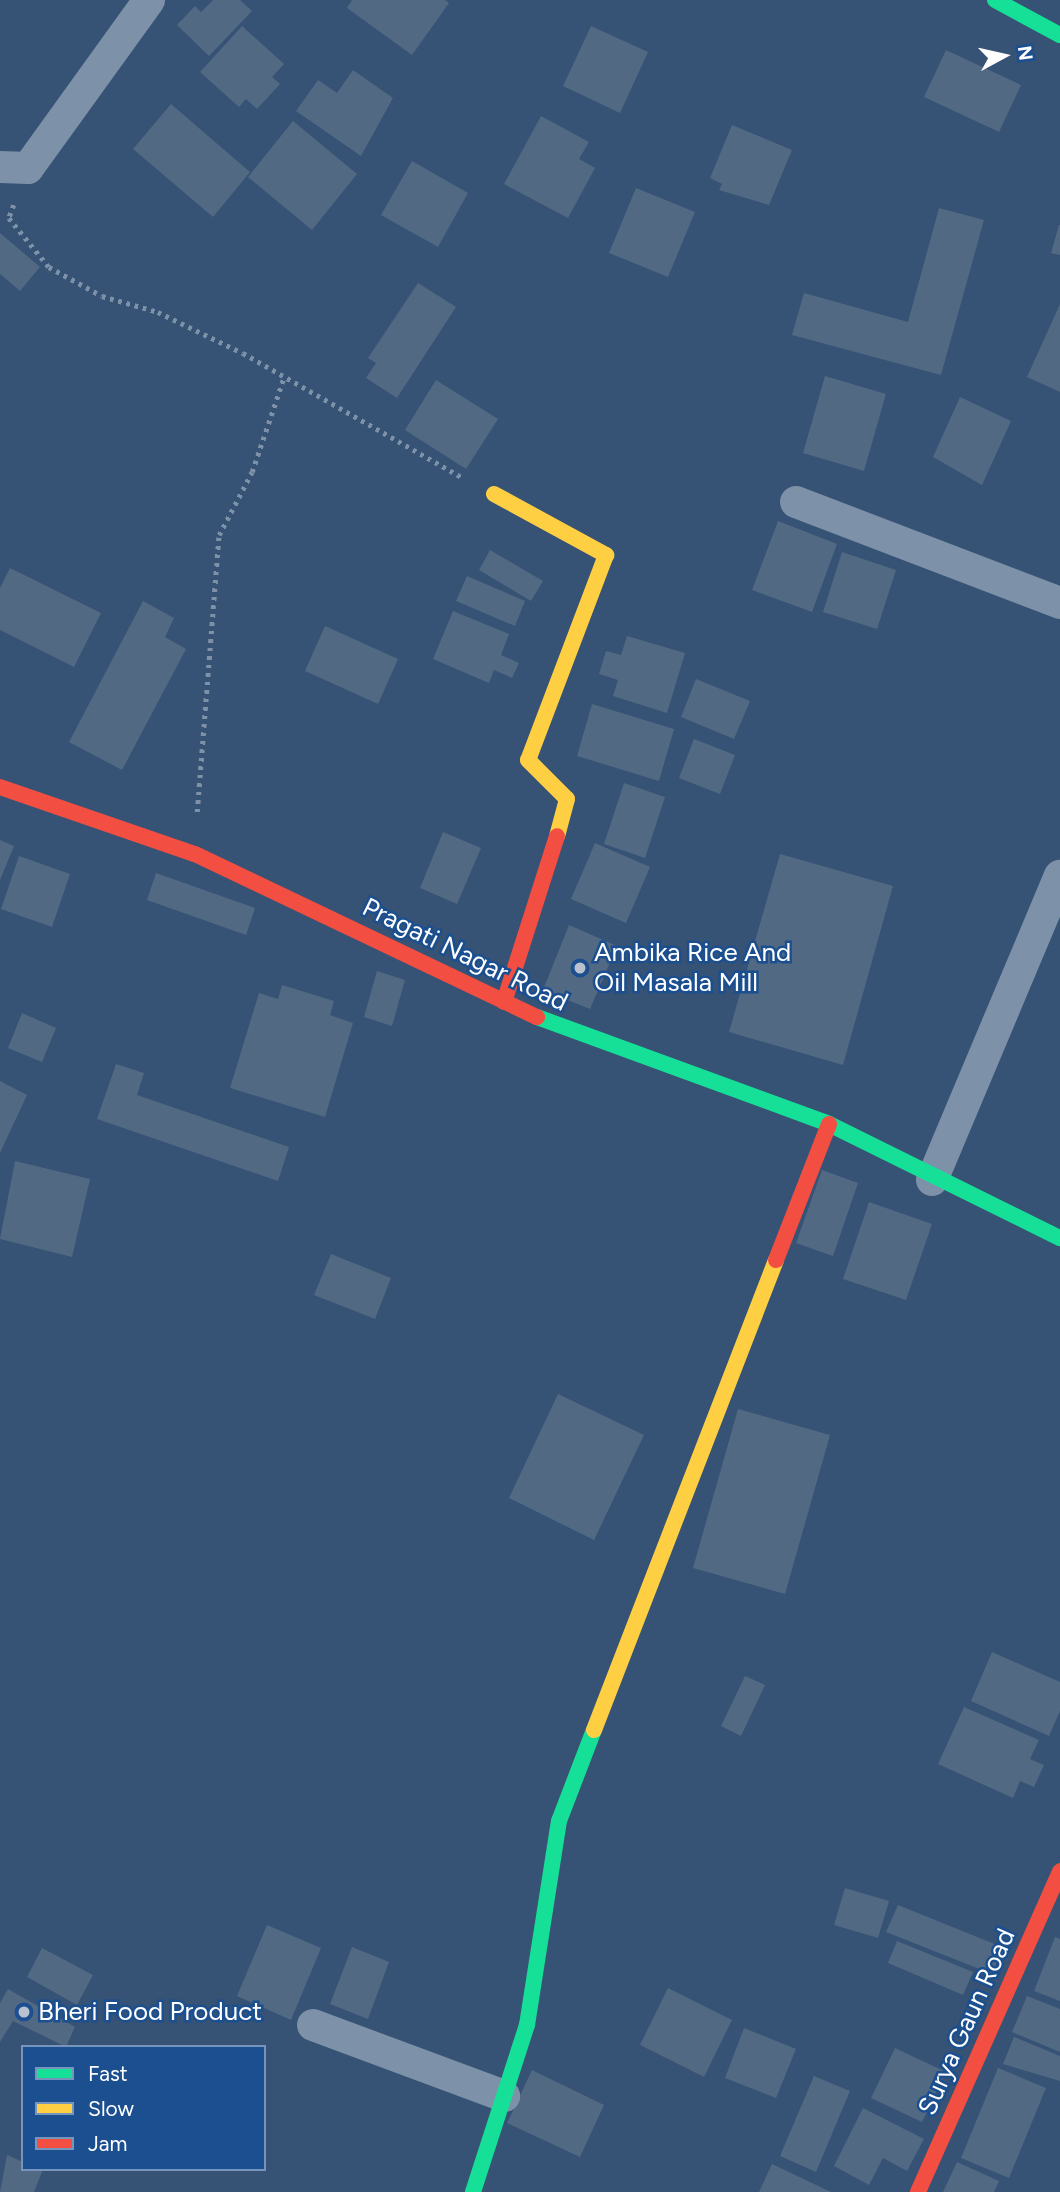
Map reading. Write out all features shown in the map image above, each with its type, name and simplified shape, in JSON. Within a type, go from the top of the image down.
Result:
[{"type":"street","points":[[14,168],[149,0]]},
{"type":"street","points":[[995,0],[1060,34]]},
{"type":"street","points":[[494,494],[606,555],[528,760],[567,799],[536,915],[504,1002]]},
{"type":"street","points":[[796,502],[1060,604]]},
{"type":"street","name":"Pragati Nagar Road","points":[[0,787],[195,854],[504,1002],[829,1124],[932,1180],[1060,1238]]},
{"type":"street","points":[[932,1180],[1060,876]]},
{"type":"street","points":[[473,2192],[527,2025],[559,1821],[829,1124]]},
{"type":"street","name":"Surya Gaun Road","points":[[918,2192],[1060,1871]]},
{"type":"street","points":[[313,2025],[504,2096]]},
{"type":"path","points":[[14,168],[9,218],[49,267],[102,296],[158,312],[284,377],[494,494]]},
{"type":"path","points":[[195,854],[219,535],[252,472],[284,377]]},
{"type":"building","points":[[213,0],[240,0],[252,11],[209,56],[177,25],[195,6],[201,12]]},
{"type":"building","points":[[352,0],[445,0],[449,3],[412,55],[347,8]]},
{"type":"building","points":[[242,26],[284,64],[272,77],[280,84],[257,109],[246,99],[239,107],[200,72]]},
{"type":"building","points":[[591,26],[648,52],[620,113],[563,86]]},
{"type":"building","points":[[946,50],[1021,85],[999,132],[924,97]]},
{"type":"building","points":[[353,70],[393,98],[361,156],[296,111],[318,80],[337,93]]},
{"type":"building","points":[[171,104],[250,172],[213,217],[133,149]]},
{"type":"building","points":[[541,116],[589,142],[579,159],[595,168],[568,218],[504,184]]},
{"type":"building","points":[[293,121],[357,174],[312,230],[248,177]]},
{"type":"building","points":[[732,125],[792,150],[769,205],[719,190],[722,184],[710,178]]},
{"type":"building","points":[[412,161],[468,193],[438,247],[381,215]]},
{"type":"building","points":[[636,188],[695,212],[668,277],[609,253]]},
{"type":"building","points":[[939,208],[984,220],[941,375],[792,335],[804,293],[908,322]]},
{"type":"building","points":[[1060,225],[1060,255],[1051,253]]},
{"type":"building","points":[[0,233],[40,267],[20,291],[0,274]]},
{"type":"building","points":[[418,283],[456,307],[397,398],[366,378],[376,363],[368,358]]},
{"type":"building","points":[[1060,304],[1060,392],[1027,377]]},
{"type":"building","points":[[825,376],[886,394],[864,471],[803,453]]},
{"type":"building","points":[[436,380],[498,419],[466,469],[405,430]]},
{"type":"building","points":[[960,397],[1011,421],[982,485],[933,457]]},
{"type":"building","points":[[778,521],[837,544],[812,612],[752,590]]},
{"type":"building","points":[[490,550],[543,581],[531,601],[479,570]]},
{"type":"building","points":[[842,552],[896,570],[877,629],[823,612]]},
{"type":"building","points":[[10,568],[101,613],[74,667],[0,630],[0,588]]},
{"type":"building","points":[[467,576],[525,601],[515,626],[456,601]]},
{"type":"building","points":[[143,601],[174,618],[165,637],[186,649],[122,770],[69,742]]},
{"type":"building","points":[[453,611],[509,634],[501,655],[519,663],[512,678],[494,670],[489,683],[433,659]]},
{"type":"building","points":[[325,626],[398,659],[378,704],[305,671]]},
{"type":"building","points":[[627,636],[685,653],[667,713],[613,696],[618,680],[599,674],[606,651],[621,655]]},
{"type":"building","points":[[696,679],[750,701],[734,739],[681,717]]},
{"type":"building","points":[[592,704],[674,729],[659,781],[577,756]]},
{"type":"building","points":[[694,739],[735,755],[720,794],[679,778]]},
{"type":"building","points":[[624,783],[665,797],[645,858],[604,844]]},
{"type":"building","points":[[443,832],[481,848],[457,904],[420,888]]},
{"type":"building","points":[[0,840],[14,846],[0,880]]},
{"type":"building","points":[[595,843],[650,867],[626,923],[571,899]]},
{"type":"building","points":[[780,854],[893,886],[843,1065],[729,1032]]},
{"type":"building","points":[[19,856],[70,874],[52,927],[1,909]]},
{"type":"building","points":[[156,873],[255,908],[246,935],[147,900]]},
{"type":"building","name":"Ambika Rice And Oil Masala Mill","points":[[569,925],[617,946],[590,1009],[543,990]]},
{"type":"building","points":[[377,971],[405,980],[392,1026],[364,1017]]},
{"type":"building","points":[[282,985],[334,1001],[330,1015],[353,1023],[325,1117],[230,1088],[259,993],[278,999]]},
{"type":"building","points":[[22,1013],[56,1028],[42,1062],[8,1048]]},
{"type":"building","points":[[116,1064],[144,1073],[137,1095],[289,1147],[278,1181],[97,1119]]},
{"type":"building","points":[[0,1081],[27,1095],[0,1153]]},
{"type":"building","points":[[15,1161],[90,1179],[72,1257],[0,1239]]},
{"type":"building","points":[[822,1170],[858,1183],[833,1256],[796,1243]]},
{"type":"building","points":[[869,1202],[932,1224],[906,1300],[843,1279]]},
{"type":"building","points":[[331,1254],[391,1278],[375,1319],[314,1295]]},
{"type":"building","points":[[558,1394],[644,1435],[594,1540],[509,1498]]},
{"type":"building","points":[[738,1409],[830,1435],[785,1594],[693,1568]]},
{"type":"building","points":[[992,1652],[1060,1682],[1060,1711],[1049,1736],[971,1701]]},
{"type":"building","points":[[745,1676],[765,1685],[741,1736],[721,1726]]},
{"type":"building","points":[[964,1707],[1039,1740],[1030,1759],[1044,1765],[1034,1787],[1020,1781],[1013,1798],[938,1764]]},
{"type":"building","points":[[845,1888],[889,1901],[878,1938],[834,1925]]},
{"type":"building","points":[[898,1905],[1002,1947],[992,1974],[886,1932]]},
{"type":"building","points":[[267,1925],[321,1948],[291,2020],[237,1996]]},
{"type":"building","points":[[1055,1937],[1060,1939],[1060,2001],[1034,1991]]},
{"type":"building","points":[[897,1941],[973,1972],[963,1995],[888,1963]]},
{"type":"building","points":[[352,1947],[389,1962],[368,2019],[330,2004]]},
{"type":"building","points":[[42,1948],[93,1975],[77,2005],[27,1977]]},
{"type":"building","points":[[668,1988],[732,2020],[704,2077],[640,2045]]},
{"type":"building","name":"Bheri Food Product","points":[[8,1989],[75,2027],[67,2045],[13,2021],[0,2042],[0,2003]]},
{"type":"building","points":[[1027,1996],[1060,2009],[1060,2052],[1012,2032]]},
{"type":"building","points":[[744,2028],[796,2049],[776,2098],[725,2078]]},
{"type":"building","points":[[1014,2037],[1060,2056],[1060,2081],[1003,2064]]},
{"type":"building","points":[[895,2048],[946,2072],[922,2122],[871,2098]]},
{"type":"building","points":[[998,2068],[1046,2088],[1009,2178],[961,2158]]},
{"type":"building","points":[[532,2070],[604,2105],[580,2157],[507,2123]]},
{"type":"building","points":[[814,2076],[850,2091],[816,2172],[780,2156]]},
{"type":"building","points":[[863,2108],[924,2139],[907,2171],[883,2158],[869,2185],[834,2166]]},
{"type":"building","points":[[7,2155],[21,2161],[21,2171],[42,2171],[34,2192],[0,2192]]},
{"type":"building","points":[[957,2162],[999,2181],[994,2192],[943,2192]]},
{"type":"building","points":[[772,2164],[831,2192],[759,2192]]},
{"type":"traffic: fast","points":[[995,0],[1060,35]]},
{"type":"traffic: fast","points":[[537,1017],[829,1124],[1060,1238]]},
{"type":"traffic: fast","points":[[473,2192],[527,2025],[559,1821],[594,1730]]},
{"type":"traffic: slow","points":[[494,494],[606,555],[528,760],[567,799],[557,836]]},
{"type":"traffic: slow","points":[[594,1730],[776,1260]]},
{"type":"traffic: jam","points":[[0,787],[195,854],[537,1017]]},
{"type":"traffic: jam","points":[[504,1002],[557,836]]},
{"type":"traffic: jam","points":[[776,1260],[829,1124]]},
{"type":"traffic: jam","points":[[918,2192],[1060,1871]]},
{"type":"place","name":"Ambika Rice And Oil Masala Mill","points":[[580,968]]},
{"type":"place","name":"Bheri Food Product","points":[[24,2012]]}]
